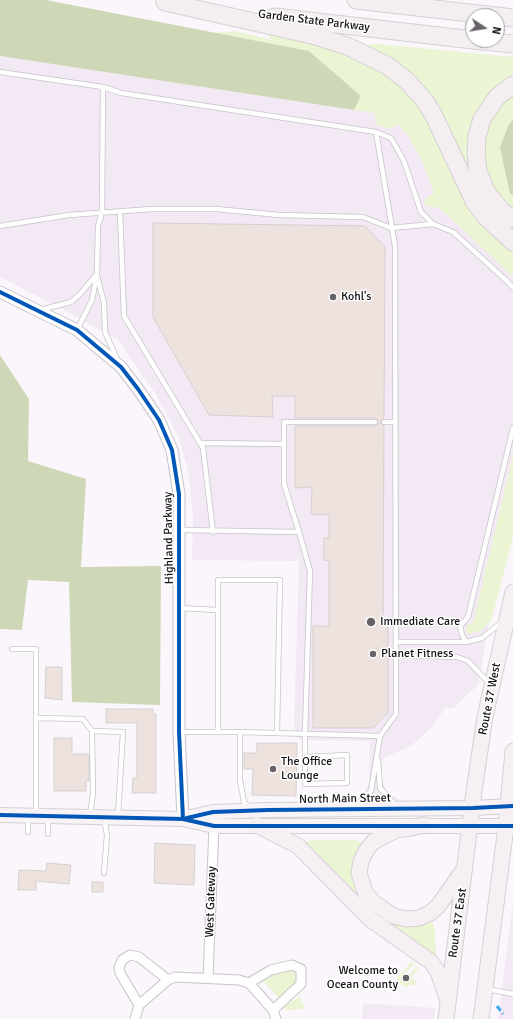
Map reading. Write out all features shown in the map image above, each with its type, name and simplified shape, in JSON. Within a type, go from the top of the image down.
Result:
[{"type":"highway","points":[[356,0],[465,12]]},
{"type":"highway","points":[[160,1],[317,36],[347,46],[392,69],[413,86],[426,101],[475,203],[486,217],[513,242]]},
{"type":"highway","name":"Garden State Parkway","points":[[160,1],[465,39]]},
{"type":"highway","points":[[513,85],[497,97],[482,119],[477,136],[476,154],[478,171],[487,193],[502,211],[513,219]]},
{"type":"highway","name":"Route 37 West","points":[[471,826],[485,717],[513,592]]},
{"type":"highway","points":[[481,1019],[509,826],[512,759]]},
{"type":"highway","points":[[257,825],[298,846],[370,919],[431,962],[438,972],[448,1001]]},
{"type":"highway","points":[[423,825],[396,830],[373,842],[366,851],[361,861],[359,873],[365,892],[373,902],[393,916],[407,919],[419,918],[430,913],[443,900],[466,865]]},
{"type":"highway","name":"Route 37 East","points":[[446,1019],[471,826]]},
{"type":"main road","name":"North Main Street","points":[[183,819],[213,812],[473,808],[510,806]]},
{"type":"main road","name":"North Main Street","points":[[0,815],[183,819],[214,826],[509,826]]},
{"type":"street","name":"Highland Parkway","points":[[0,292],[77,330],[121,367],[159,420],[172,450],[179,494],[179,732],[183,819]]},
{"type":"street","name":"West Gateway","points":[[208,978],[209,889],[214,826]]},
{"type":"street","points":[[140,1004],[120,973],[120,964],[122,960],[130,955],[139,957],[168,980]]},
{"type":"street","points":[[135,1019],[140,1004],[168,980],[175,976],[239,980],[249,983],[274,1015],[301,984],[301,969],[292,965],[271,970],[249,983]]},
{"type":"lane","points":[[0,72],[103,87],[121,93],[376,132],[390,138],[404,161],[421,212],[433,224],[453,232],[513,288]]},
{"type":"lane","points":[[77,330],[92,300],[97,274],[98,226],[102,212],[103,87]]},
{"type":"lane","points":[[350,809],[371,791],[380,736],[396,714],[395,246],[376,132]]},
{"type":"lane","points":[[0,226],[69,215],[152,209],[216,209],[279,215],[363,217],[391,228],[433,224]]},
{"type":"lane","points":[[120,212],[124,316],[203,448],[213,532]]},
{"type":"lane","points":[[39,310],[71,302],[97,274]]},
{"type":"lane","points":[[97,274],[104,303],[106,332],[121,367]]},
{"type":"lane","points":[[305,757],[347,755],[347,783],[304,784],[310,571],[284,484],[284,422],[375,422]]},
{"type":"lane","points":[[384,422],[396,422]]},
{"type":"lane","points":[[466,642],[462,635],[460,626],[468,617],[513,428]]},
{"type":"lane","points":[[200,443],[284,444]]},
{"type":"lane","points":[[180,530],[213,532],[299,532]]},
{"type":"lane","points":[[218,732],[218,580],[280,580],[277,732]]},
{"type":"lane","points":[[179,608],[217,610]]},
{"type":"lane","points":[[396,642],[466,642],[482,638],[507,617]]},
{"type":"lane","points":[[12,649],[36,648],[37,816],[28,832]]},
{"type":"lane","points":[[397,656],[457,656],[468,661],[492,688]]},
{"type":"lane","points":[[36,718],[83,719],[92,731],[93,793],[90,816]]},
{"type":"lane","points":[[92,731],[123,732],[107,835],[104,873]]},
{"type":"lane","points":[[179,732],[277,732],[380,736]]},
{"type":"lane","points":[[240,732],[240,780],[244,802],[252,811]]},
{"type":"lane","points":[[377,752],[380,788],[398,809]]},
{"type":"lane","points":[[37,816],[48,834]]},
{"type":"lane","points":[[486,989],[513,994]]},
{"type":"shaded area","points":[[0,56],[354,110],[409,111],[513,263],[513,528],[489,622],[478,685],[453,708],[445,708],[432,727],[411,746],[385,757],[382,761],[382,778],[385,788],[389,794],[402,801],[349,801],[359,797],[365,792],[369,783],[370,741],[299,740],[294,726],[299,561],[192,560],[193,514],[188,470],[179,438],[157,396],[118,340],[63,309],[0,277]]},
{"type":"shaded area","points":[[513,904],[513,1019],[498,1019]]},
{"type":"shaded area","points":[[363,1003],[435,1008],[434,1019],[362,1019]]},
{"type":"green space","points":[[0,0],[46,0],[309,51],[361,96],[354,110],[0,56]]},
{"type":"green space","points":[[264,29],[360,57],[411,91],[513,249],[513,277],[444,212],[438,208],[424,205],[425,199],[434,193],[422,161],[409,137],[398,124],[391,129],[377,125],[375,122],[375,113],[354,110],[361,96],[309,51],[213,33],[235,31],[272,40]]},
{"type":"green space","points":[[368,44],[513,57],[513,79],[470,153],[513,225],[513,234],[486,208],[440,113],[368,47]]},
{"type":"green space","points":[[513,93],[513,120],[509,124],[510,194],[513,195],[513,212],[489,183],[482,147],[491,115]]},
{"type":"green space","points":[[513,120],[513,195],[510,194],[500,147],[509,124]]},
{"type":"green space","points":[[0,355],[29,399],[28,461],[86,479],[81,567],[161,566],[160,705],[72,702],[69,582],[28,580],[22,630],[0,629]]},
{"type":"green space","points":[[513,455],[513,538],[491,621],[480,631],[469,634],[466,632],[466,627],[473,623]]},
{"type":"green space","points":[[312,840],[355,840],[362,844],[355,855],[352,870],[356,889],[352,893],[303,843]]},
{"type":"green space","points":[[432,920],[435,931],[436,960],[387,924],[388,921],[417,925]]},
{"type":"green space","points":[[411,962],[414,964],[402,977],[407,980],[407,977],[417,966],[419,967],[412,977],[416,982],[415,984],[413,986],[408,985],[406,988],[396,979]]},
{"type":"green space","points":[[291,970],[296,973],[297,980],[292,988],[279,998],[261,979],[268,974]]},
{"type":"green space","points":[[300,996],[301,1001],[304,1004],[304,1009],[286,1010],[284,1007]]},
{"type":"building","points":[[153,223],[365,226],[385,247],[384,418],[380,422],[384,426],[383,622],[388,623],[388,713],[373,728],[313,728],[313,626],[329,626],[329,561],[324,560],[324,538],[329,538],[329,515],[311,514],[312,487],[295,488],[295,426],[375,426],[378,424],[378,420],[375,418],[295,418],[295,396],[272,396],[273,417],[209,415],[153,317]]},
{"type":"building","points":[[46,667],[62,667],[62,700],[45,698]]},
{"type":"building","points":[[106,709],[153,709],[153,714],[156,714],[156,793],[132,793],[133,778],[137,778],[137,723],[106,723]]},
{"type":"building","points":[[54,738],[72,738],[72,754],[89,754],[89,781],[86,781],[86,791],[54,791]]},
{"type":"building","name":"The Office Lounge","points":[[257,743],[297,743],[296,796],[252,795],[253,769],[244,769],[244,753],[257,753]]},
{"type":"building","points":[[155,843],[195,845],[194,885],[154,883]]},
{"type":"building","points":[[47,863],[71,865],[69,884],[36,881],[36,890],[18,890],[19,870],[46,871]]},
{"type":"building","points":[[92,882],[103,882],[103,892],[92,892]]},
{"type":"marked path","points":[[497,1006],[503,1014]]},
{"type":"cycle path","points":[[0,292],[77,330],[121,367],[159,420],[172,450],[179,494],[179,732],[183,819]]},
{"type":"cycle path","points":[[187,818],[213,812],[513,806]]},
{"type":"cycle path","points":[[0,815],[183,819],[214,826],[513,826]]},
{"type":"place","name":"Kohl's","points":[[333,297]]},
{"type":"place","name":"Immediate Care","points":[[371,622]]},
{"type":"place","name":"Planet Fitness","points":[[373,654]]},
{"type":"place","name":"The Office Lounge","points":[[273,769]]},
{"type":"place","name":"Welcome to Ocean County","points":[[406,978]]}]
